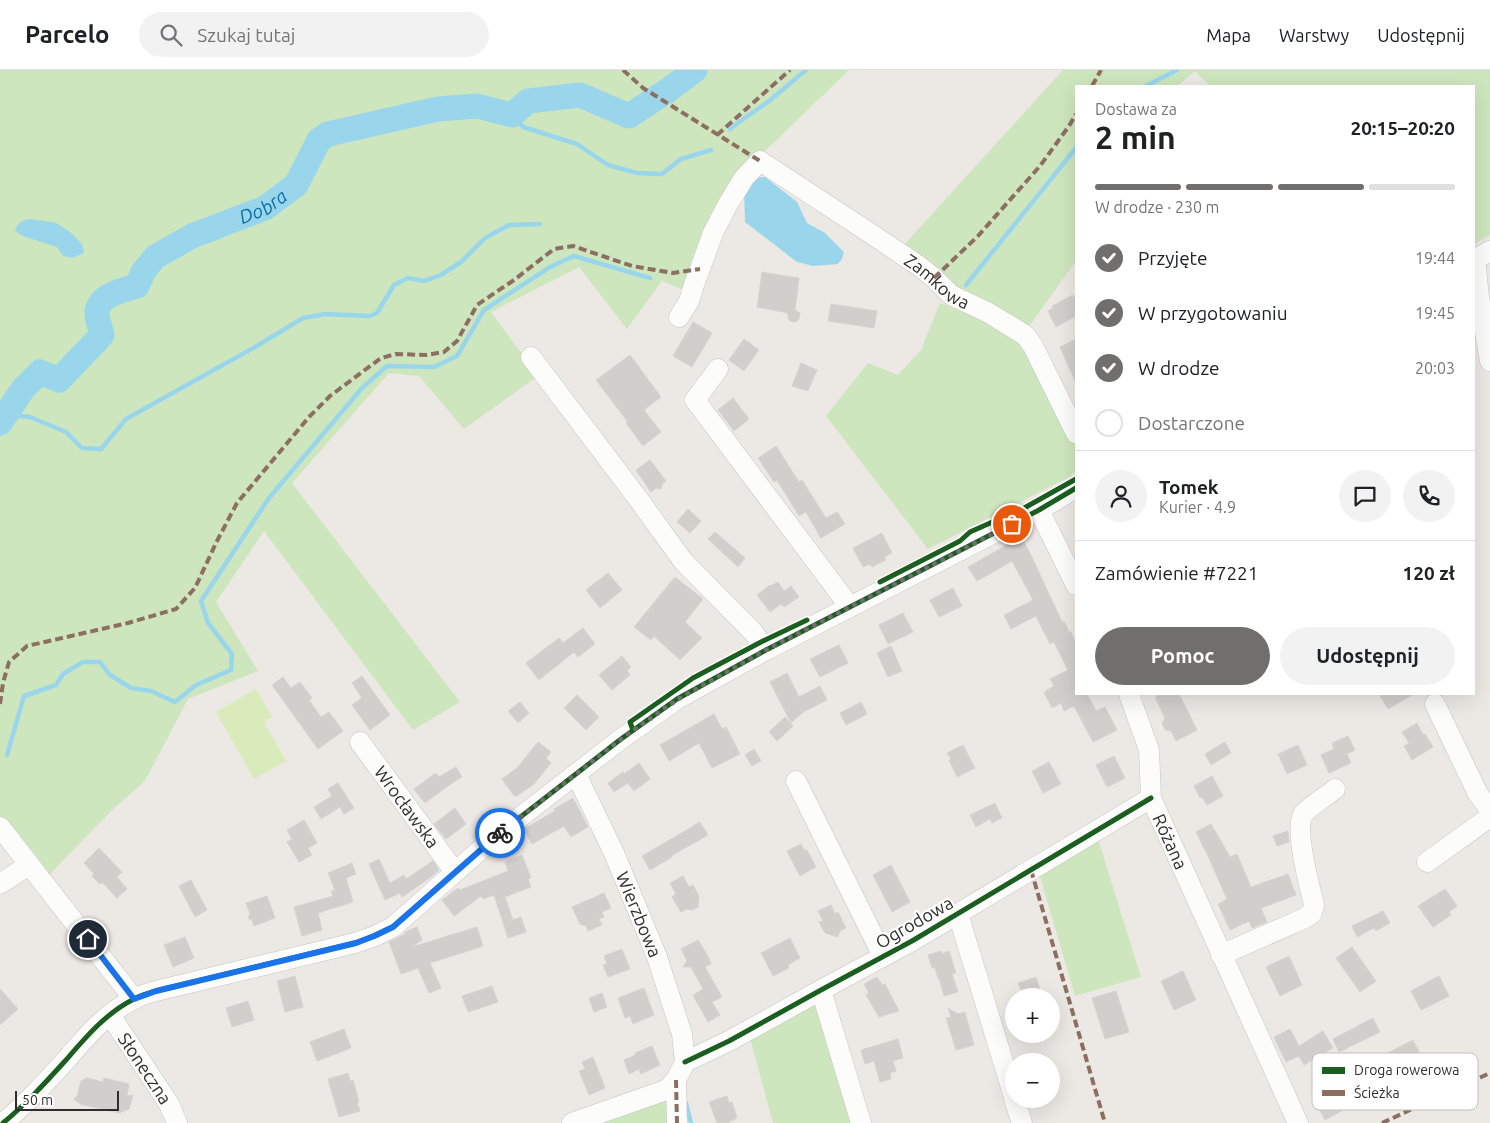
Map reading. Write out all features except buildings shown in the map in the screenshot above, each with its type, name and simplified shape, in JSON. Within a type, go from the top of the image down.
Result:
[{"type":"street","name":"Zamkowa","points":[[679,317],[689,301],[713,233],[728,204],[744,178],[760,161],[912,262],[934,278],[951,295],[987,312],[1025,335],[1033,346],[1075,431]]},
{"type":"street","points":[[1479,257],[1479,296],[1490,361]]},
{"type":"street","points":[[531,357],[683,561],[753,632],[766,650]]},
{"type":"street","points":[[718,369],[695,400],[850,607]]},
{"type":"street","points":[[3,1123],[55,1072],[96,1026],[110,1014],[134,999],[165,989],[356,943],[393,927],[496,836],[678,699],[766,650],[1040,510],[1075,489]]},
{"type":"street","points":[[1040,510],[1075,583]]},
{"type":"street","name":"Różana","points":[[1129,695],[1149,750],[1151,798],[1298,1123]]},
{"type":"street","points":[[1435,704],[1478,794],[1490,810]]},
{"type":"street","name":"Wrocławska","points":[[360,742],[455,872]]},
{"type":"street","name":"Wierzbowa","points":[[576,774],[614,853],[657,957],[682,1034],[685,1062]]},
{"type":"street","points":[[796,781],[883,956]]},
{"type":"street","points":[[1221,954],[1305,918],[1312,913],[1314,906],[1299,827],[1303,814],[1335,789]]},
{"type":"street","name":"Ogrodowa","points":[[685,1062],[729,1041],[958,914],[1151,798]]},
{"type":"street","points":[[1427,862],[1490,817]]},
{"type":"street","points":[[0,827],[134,999]]},
{"type":"street","points":[[0,884],[30,865]]},
{"type":"street","points":[[958,914],[1005,1068]]},
{"type":"street","points":[[821,990],[861,1123]]},
{"type":"street","name":"Słoneczna","points":[[110,1014],[169,1104],[177,1123]]},
{"type":"street","points":[[572,1123],[666,1090],[676,1080],[685,1062]]},
{"type":"street","points":[[676,1080],[677,1123]]},
{"type":"street","points":[[1017,1108],[1022,1123]]},
{"type":"green space","points":[[0,70],[849,70],[760,156],[686,291],[662,281],[627,329],[579,267],[491,312],[538,376],[464,429],[419,376],[389,373],[292,483],[460,702],[413,730],[264,531],[216,602],[258,671],[188,699],[145,781],[112,810],[49,875],[0,820]]},
{"type":"green space","points":[[1063,70],[1490,70],[1490,235],[1475,243],[1475,85],[1209,85],[1195,71],[1178,85],[1075,85],[1075,262],[1027,329],[961,290],[903,246]]},
{"type":"green space","points":[[940,303],[997,324],[1030,351],[1075,442],[1075,471],[1071,476],[928,549],[826,416],[868,363],[898,375],[921,350]]},
{"type":"green space","points":[[256,689],[272,717],[264,722],[286,761],[254,779],[216,712]]},
{"type":"green space","points":[[1097,836],[1141,977],[1075,996],[1039,873]]},
{"type":"green space","points":[[816,1001],[854,1123],[773,1123],[750,1038]]},
{"type":"green space","points":[[661,1096],[666,1103],[673,1123],[585,1123]]},
{"type":"water","points":[[765,177],[797,202],[807,223],[825,233],[844,252],[838,264],[813,266],[797,262],[745,222],[744,188],[755,178]]},
{"type":"water","points":[[31,219],[56,223],[70,232],[82,244],[84,253],[72,258],[63,256],[57,247],[23,236],[15,231],[17,225],[21,222]]},
{"type":"waterway","name":"Dobra","points":[[0,423],[23,389],[40,372],[59,380],[102,335],[97,311],[103,300],[125,289],[137,286],[143,272],[155,257],[192,236],[265,208],[296,185],[319,140],[328,134],[438,109],[477,106],[512,115],[528,101],[580,95],[629,116],[695,70]]},
{"type":"waterway","points":[[730,129],[768,102],[806,70]]},
{"type":"waterway","points":[[1148,85],[1177,70]]},
{"type":"waterway","points":[[512,115],[523,127],[577,144],[608,165],[637,173],[662,174],[681,159],[711,150]]},
{"type":"waterway","points":[[966,285],[1075,149]]},
{"type":"waterway","points":[[6,414],[30,417],[66,432],[82,448],[101,449],[126,419],[303,318],[326,314],[369,316],[377,313],[394,285],[408,278],[424,281],[441,275],[461,262],[485,238],[509,225],[540,224]]},
{"type":"waterway","points":[[7,755],[24,696],[56,685],[63,674],[83,662],[100,662],[110,675],[131,688],[151,691],[175,702],[196,685],[231,670],[232,654],[208,623],[201,601],[269,498],[362,388],[387,366],[434,367],[457,356],[484,310],[550,267],[574,256],[650,278]]},
{"type":"waterway","points":[[686,1103],[691,1123]]},
{"type":"marked path","points":[[623,70],[643,88],[760,161]]},
{"type":"marked path","points":[[717,135],[790,70]]},
{"type":"marked path","points":[[1093,85],[1101,70]]},
{"type":"marked path","points":[[934,278],[978,236],[1040,166],[1075,116]]},
{"type":"marked path","points":[[0,704],[9,662],[27,646],[128,623],[176,609],[195,588],[237,503],[309,417],[330,396],[381,358],[396,354],[426,355],[444,352],[457,341],[477,305],[514,280],[554,249],[573,246],[632,266],[673,273],[700,269]]},
{"type":"marked path","points":[[1031,870],[1105,1123]]},
{"type":"marked path","points":[[1478,1079],[1490,1073]]},
{"type":"marked path","points":[[676,1080],[677,1123]]},
{"type":"marked path","points":[[1382,1123],[1410,1110]]},
{"type":"cycle path","points":[[880,582],[960,541],[970,532],[1026,507],[1075,480]]},
{"type":"cycle path","points":[[3,1123],[36,1093],[97,1026],[114,1011],[139,996],[355,943],[393,927],[496,836],[621,739],[677,699],[766,650],[1039,510],[1075,489]]},
{"type":"cycle path","points":[[633,730],[630,722],[693,678],[807,620]]},
{"type":"cycle path","points":[[685,1062],[729,1041],[912,941],[1151,798]]},
{"type":"way so far","points":[[500,833],[621,739],[678,699],[766,650],[1012,524]]},
{"type":"route","points":[[88,939],[134,999],[156,991],[356,943],[393,927],[500,833]]}]
